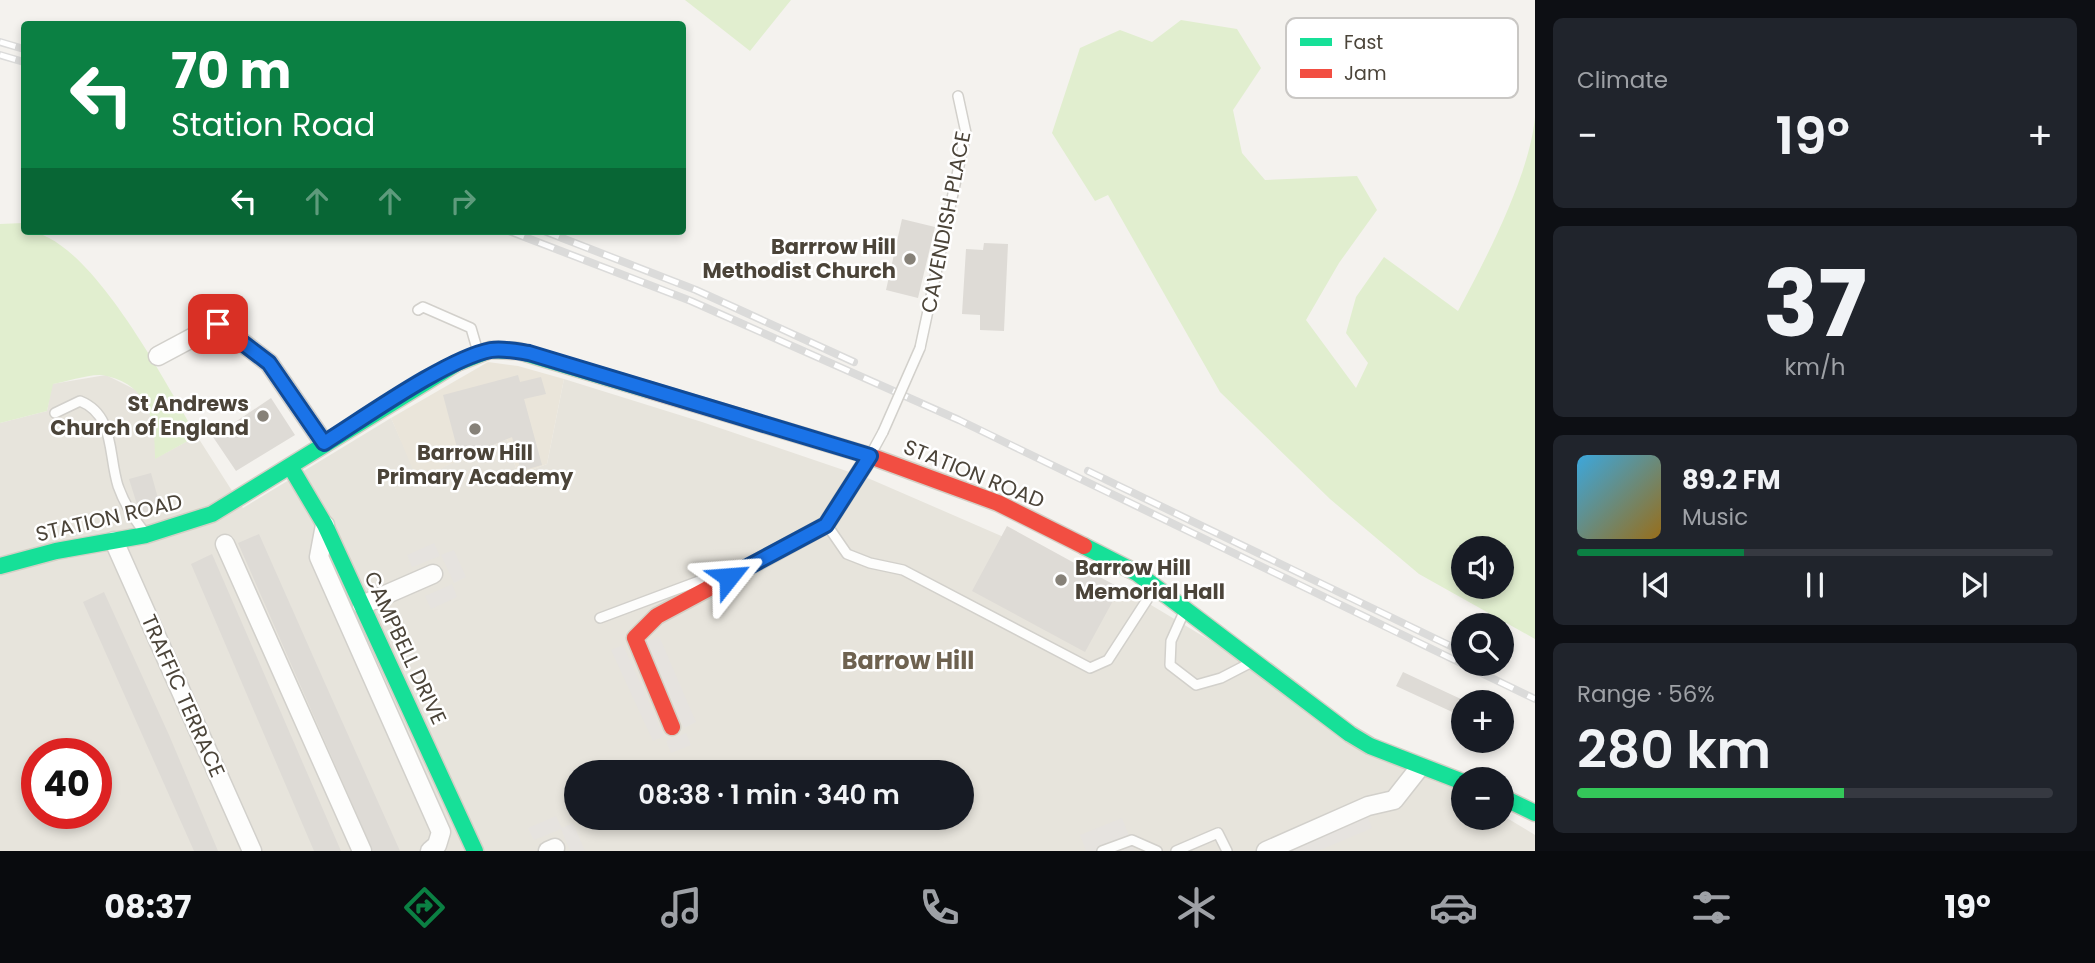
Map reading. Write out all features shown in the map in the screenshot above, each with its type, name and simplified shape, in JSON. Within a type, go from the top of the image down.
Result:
[{"type":"street","points":[[158,356],[218,324],[269,363],[324,443]]},
{"type":"street","name":"STATION ROAD","points":[[0,566],[56,551],[146,535],[212,513],[447,369],[478,354],[498,349],[529,353],[870,456],[998,503],[1125,567],[1350,734],[1420,767],[1451,778]]},
{"type":"street","points":[[672,727],[635,638],[657,615],[826,525],[870,456]]},
{"type":"street","name":"CAMPBELL DRIVE","points":[[290,466],[325,525],[475,851]]},
{"type":"street","points":[[325,525],[319,557],[441,832],[437,845],[430,851]]},
{"type":"street","name":"TRAFFIC TERRACE","points":[[114,541],[252,851]]},
{"type":"street","points":[[225,544],[362,851]]},
{"type":"street","points":[[362,605],[433,574]]},
{"type":"street","points":[[1266,851],[1368,806],[1394,800],[1420,767]]},
{"type":"street","points":[[1514,803],[1535,813]]},
{"type":"lane","name":"CAVENDISH PLACE","points":[[870,456],[920,348],[967,133],[958,96]]},
{"type":"lane","points":[[418,310],[423,307],[471,328],[478,354]]},
{"type":"lane","points":[[55,413],[80,401],[95,407],[105,424],[119,487],[146,535]]},
{"type":"lane","points":[[826,525],[847,554],[870,563],[903,570],[1090,668],[1108,660],[1155,587]]},
{"type":"lane","points":[[600,618],[777,551]]},
{"type":"lane","points":[[1185,610],[1171,641],[1170,664],[1196,685],[1221,678],[1252,662]]},
{"type":"lane","points":[[1176,851],[1217,833],[1227,851]]},
{"type":"lane","points":[[1101,851],[1132,839],[1157,851]]},
{"type":"shaded area","name":"Barrow Hill Primary Academy","points":[[488,362],[518,366],[564,379],[547,464],[518,475],[507,439],[417,479],[391,418]]},
{"type":"shaded area","points":[[106,375],[138,391],[155,424],[156,458],[197,436],[243,508],[391,418],[418,478],[507,439],[518,475],[547,464],[564,379],[870,479],[1126,590],[1451,785],[1451,830],[1514,830],[1514,822],[1535,835],[1535,851],[0,851],[0,423],[47,411],[52,384]]},
{"type":"shaded area","points":[[434,543],[440,556],[412,567],[407,555]]},
{"type":"shaded area","points":[[454,550],[466,577],[454,583],[441,555]]},
{"type":"shaded area","points":[[452,584],[457,597],[431,609],[425,596]]},
{"type":"shaded area","points":[[659,636],[696,722],[684,728],[647,642]]},
{"type":"shaded area","points":[[623,645],[664,736],[653,741],[611,650]]},
{"type":"shaded area","points":[[686,733],[691,745],[671,753],[666,741]]},
{"type":"shaded area","points":[[1367,815],[1372,828],[1318,851],[1283,851]]},
{"type":"shaded area","points":[[556,816],[564,830],[576,830],[585,851],[570,851],[561,829],[534,840],[528,828]]},
{"type":"shaded area","points":[[1122,818],[1135,851],[1086,851],[1080,835]]},
{"type":"green space","points":[[685,0],[791,0],[750,51]]},
{"type":"green space","points":[[1181,20],[1237,29],[1261,68],[1233,110],[1242,153],[1265,180],[1357,176],[1377,210],[1339,263],[1306,320],[1356,388],[1368,363],[1346,333],[1356,297],[1384,257],[1458,311],[1516,190],[1525,164],[1535,117],[1535,639],[1514,627],[1514,613],[1489,613],[1464,599],[1514,599],[1514,536],[1451,536],[1451,592],[1419,574],[1330,499],[1220,392],[1108,195],[1095,201],[1052,133],[1080,48],[1120,30],[1152,42]]},
{"type":"green space","points":[[21,223],[21,235],[49,238],[74,256],[99,282],[146,349],[197,436],[155,459],[154,432],[147,407],[141,397],[121,381],[101,375],[53,384],[47,411],[0,423],[0,224]]},
{"type":"building","name":"Barrrow Hill Methodist Church","points":[[902,219],[935,227],[918,298],[886,290]]},
{"type":"building","points":[[984,243],[1008,244],[1004,331],[980,330],[980,315],[962,314],[966,249],[983,250]]},
{"type":"building","points":[[518,375],[520,382],[541,377],[546,394],[524,399],[542,465],[521,471],[512,437],[460,459],[443,395]]},
{"type":"building","name":"St Andrews Church of England","points":[[271,398],[295,435],[236,471],[213,437]]},
{"type":"building","points":[[151,473],[161,509],[140,514],[129,479]]},
{"type":"building","points":[[1007,526],[1120,588],[1085,652],[972,591]]},
{"type":"building","points":[[259,534],[400,851],[373,851],[238,543]]},
{"type":"building","points":[[212,554],[341,851],[314,851],[191,564]]},
{"type":"building","points":[[104,592],[218,851],[194,851],[83,602]]},
{"type":"building","points":[[1403,672],[1451,694],[1451,711],[1396,686]]},
{"type":"railway","points":[[0,42],[21,48]]},
{"type":"railway","points":[[0,55],[21,61]]},
{"type":"railway","points":[[519,235],[691,301],[959,420],[1535,699]]},
{"type":"railway","points":[[554,235],[696,290],[854,362]]},
{"type":"railway","points":[[1088,471],[1451,646]]},
{"type":"traffic: fast","points":[[0,566],[56,551],[146,535],[212,514],[457,363],[490,350],[518,351],[649,390]]},
{"type":"traffic: fast","points":[[743,570],[826,525],[870,456]]},
{"type":"traffic: fast","points":[[290,466],[325,525],[475,851]]},
{"type":"traffic: fast","points":[[1084,546],[1137,573],[1350,734],[1370,746],[1451,777]]},
{"type":"traffic: fast","points":[[1514,803],[1535,813]]},
{"type":"traffic: jam","points":[[649,390],[870,456],[998,503],[1084,546]]},
{"type":"traffic: jam","points":[[672,727],[635,638],[657,616],[743,570]]},
{"type":"place","name":"Barrrow Hill Methodist Church","points":[[910,259]]},
{"type":"place","name":"St Andrews Church of England","points":[[263,416]]},
{"type":"place","name":"Barrow Hill Primary Academy","points":[[475,429]]},
{"type":"place","name":"Barrow Hill Memorial Hall","points":[[1061,580]]},
{"type":"district","name":"Barrow Hill","points":[[908,661]]},
{"type":"route","points":[[218,324],[269,363],[324,443],[457,363],[498,349],[529,353],[870,456],[826,525],[729,577]]}]
